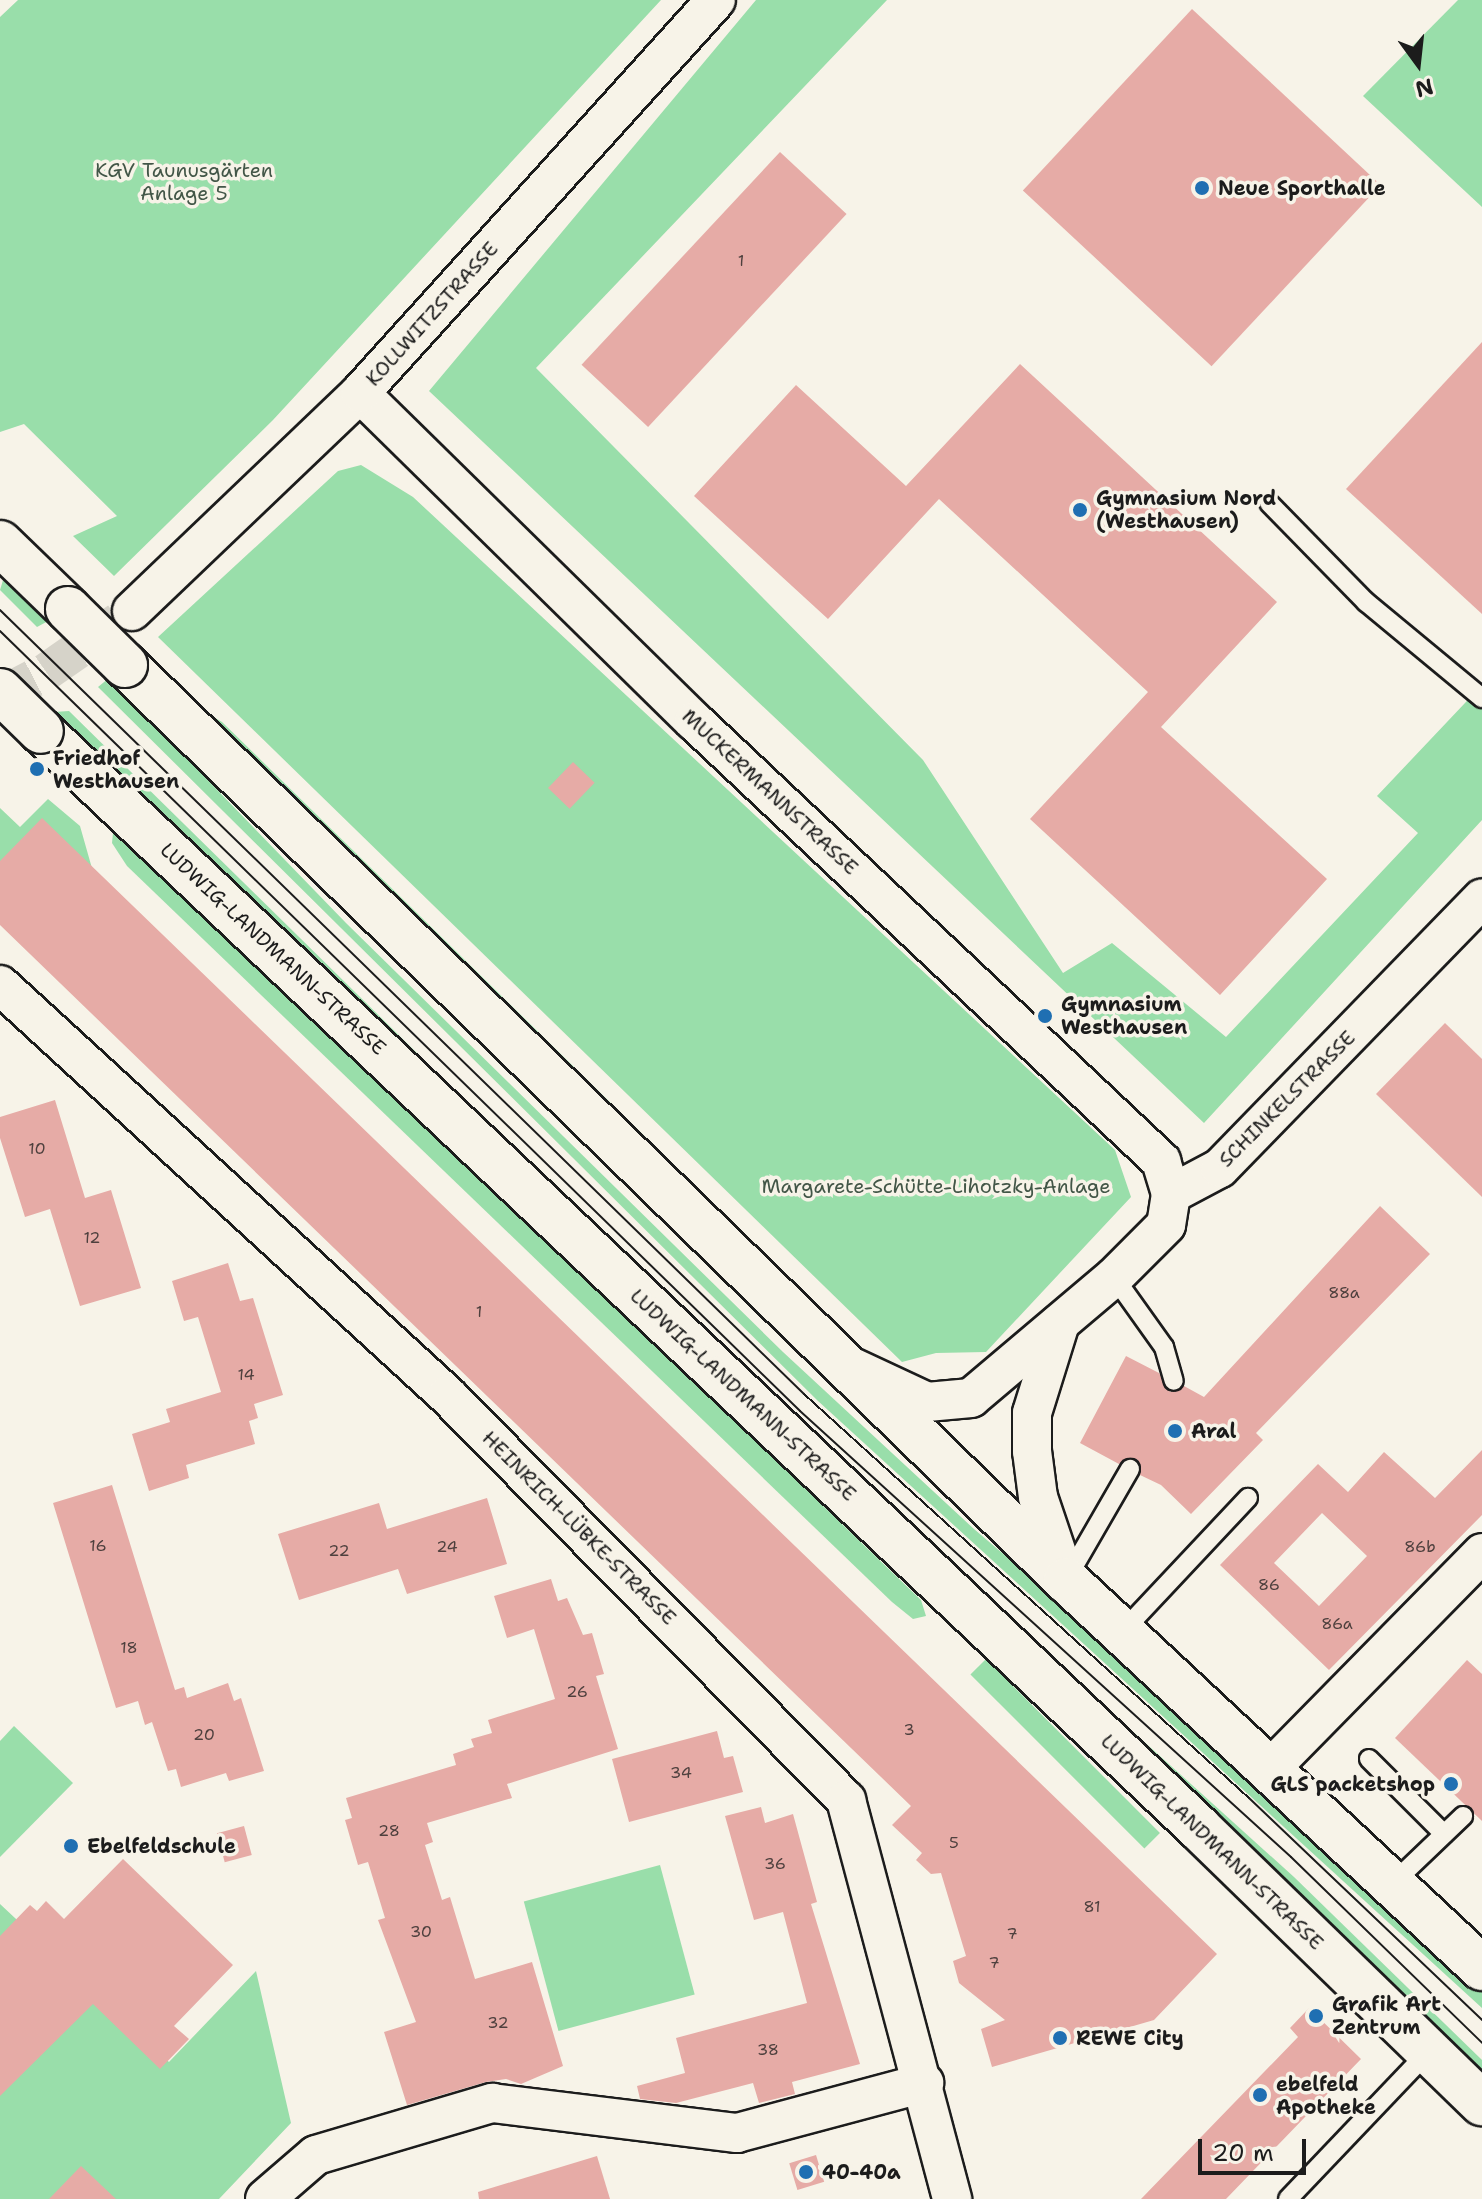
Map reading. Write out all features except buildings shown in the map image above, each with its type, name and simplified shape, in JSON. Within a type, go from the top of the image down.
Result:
[{"type":"main road","points":[[0,543],[1066,1580],[1272,1767],[1482,1968]]},
{"type":"main road","name":"LUDWIG-LANDMANN-STRASSE","points":[[0,691],[1482,2103]]},
{"type":"street","name":"KOLLWITZSTRASSE","points":[[132,611],[360,393],[716,0]]},
{"type":"street","name":"MUCKERMANNSTRASSE","points":[[360,393],[694,721],[1132,1130],[1161,1161],[1171,1194]]},
{"type":"street","name":"SCHINKELSTRASSE","points":[[1171,1194],[1220,1168],[1482,899]]},
{"type":"street","name":"HEINRICH-LÜBKE-STRASSE","points":[[0,985],[447,1395],[846,1800],[924,2083],[952,2199]]},
{"type":"street","points":[[842,1363],[927,1402],[971,1398],[1114,1277],[1166,1225],[1171,1194]]},
{"type":"street","points":[[1060,1323],[1032,1413],[1032,1438],[1038,1497],[1066,1580]]},
{"type":"street","points":[[1272,1767],[1482,1553]]},
{"type":"street","points":[[265,2199],[316,2155],[492,2103],[737,2133],[924,2083]]},
{"type":"lane","points":[[1269,503],[1366,602],[1482,698]]},
{"type":"lane","points":[[1114,1277],[1164,1347],[1174,1381]]},
{"type":"lane","points":[[1066,1580],[1130,1469]]},
{"type":"lane","points":[[1122,1632],[1248,1498]]},
{"type":"lane","points":[[1369,1759],[1444,1834]]},
{"type":"lane","points":[[1393,1883],[1463,1816]]},
{"type":"lane","points":[[1288,2199],[1429,2051]]},
{"type":"green space","name":"KGV Taunusgärten Anlage 5","points":[[18,0],[661,0],[273,420],[114,576],[73,536],[117,516],[24,424],[0,432],[0,17]]},
{"type":"green space","points":[[756,0],[887,0],[536,368],[923,760],[1063,973],[1112,943],[1226,1037],[1418,833],[1377,796],[1482,685],[1482,820],[1204,1123],[429,391]]},
{"type":"green space","points":[[1458,0],[1482,0],[1482,207],[1363,96]]},
{"type":"green space","name":"Margarete-Schütte-Lihotzky-Anlage","points":[[361,465],[413,497],[1115,1150],[1131,1197],[986,1352],[936,1353],[902,1362],[158,637],[338,471]]},
{"type":"green space","points":[[4,577],[50,620],[37,627],[0,590]]},
{"type":"green space","points":[[109,678],[346,923],[783,1352],[974,1529],[1145,1675],[1482,1989],[1482,2008],[818,1401],[98,687]]},
{"type":"green space","points":[[190,703],[222,722],[719,1209],[625,1134]]},
{"type":"green space","points":[[69,711],[821,1450],[1294,1877],[1482,2060],[1482,2077],[1166,1771],[812,1451],[298,949],[83,748],[57,721],[54,712]]},
{"type":"green space","points":[[48,799],[80,826],[97,886],[0,873],[0,808],[20,827]]},
{"type":"green space","points":[[113,833],[278,982],[921,1600],[926,1616],[913,1619],[892,1602],[127,866],[112,843]]},
{"type":"green space","points":[[986,1659],[1160,1833],[1144,1849],[970,1675]]},
{"type":"green space","points":[[14,1726],[73,1783],[0,1857],[0,1741]]},
{"type":"green space","points":[[660,1865],[695,1994],[558,2031],[524,1901]]},
{"type":"green space","points":[[0,1904],[169,2062],[256,1971],[291,2123],[219,2199],[0,2199]]},
{"type":"tunnel","points":[[0,696],[46,672],[119,621]]},
{"type":"tram line","points":[[0,610],[804,1394],[1249,1798],[1482,2020]]},
{"type":"tram line","points":[[0,631],[800,1411],[1291,1857],[1482,2043]]},
{"type":"place","name":"Neue Sporthalle","points":[[1202,188]]},
{"type":"place","name":"Gymnasium Nord (Westhausen)","points":[[1080,510]]},
{"type":"place","name":"Friedhof Westhausen","points":[[37,769]]},
{"type":"place","name":"Gymnasium Westhausen","points":[[1045,1016]]},
{"type":"place","name":"Aral","points":[[1175,1431]]},
{"type":"place","name":"GLS packetshop","points":[[1451,1784]]},
{"type":"place","name":"Ebelfeldschule","points":[[71,1846]]},
{"type":"place","name":"Grafik Art Zentrum","points":[[1316,2016]]},
{"type":"place","name":"REWE City","points":[[1060,2038]]},
{"type":"place","name":"ebelfeld Apotheke","points":[[1260,2095]]},
{"type":"place","name":"40-40a","points":[[806,2172]]}]
